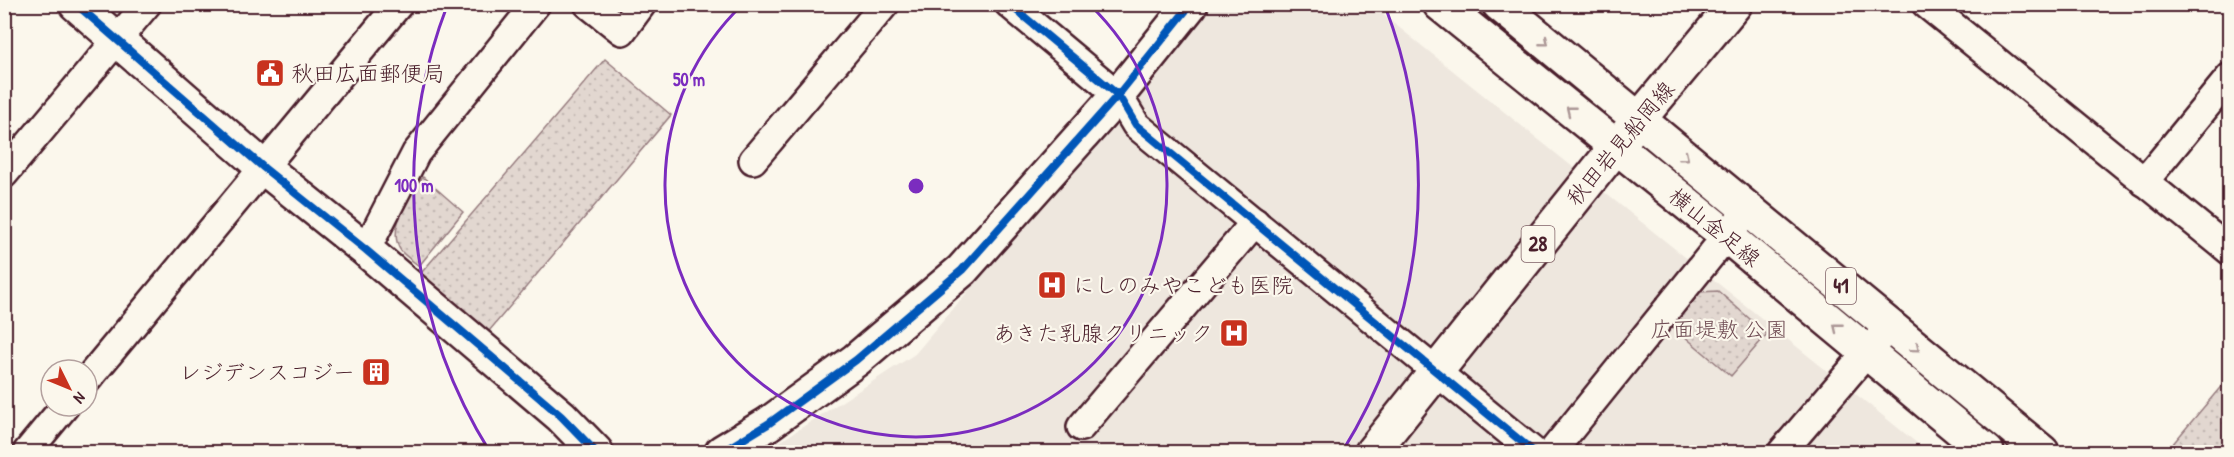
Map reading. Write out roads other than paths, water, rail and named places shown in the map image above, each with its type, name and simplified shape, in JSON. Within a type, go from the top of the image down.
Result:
[{"type":"main road","points":[[76,4],[264,168],[366,250],[561,416],[596,453]]},
{"type":"main road","points":[[722,453],[768,424],[855,360],[962,270],[1118,94],[1191,4]]},
{"type":"main road","name":"横山金足線","points":[[1440,4],[1727,236],[1987,453]]},
{"type":"main road","name":"横山金足線","points":[[1499,4],[2042,453]]},
{"type":"main road","name":"秋田岩見船岡線","points":[[1372,453],[1616,147],[1735,4]]},
{"type":"street","points":[[4,174],[147,4]]},
{"type":"street","points":[[99,366],[399,4]]},
{"type":"street","points":[[366,250],[416,153],[536,4]]},
{"type":"street","points":[[588,4],[622,31],[642,4]]},
{"type":"street","points":[[753,160],[885,4]]},
{"type":"street","points":[[1009,4],[1118,94],[1136,125],[1534,453]]},
{"type":"street","points":[[1926,4],[2229,251]]},
{"type":"street","points":[[2144,182],[2229,77]]},
{"type":"street","points":[[1552,453],[1748,209]]},
{"type":"street","points":[[1081,427],[1255,222]]},
{"type":"street","points":[[1782,453],[1867,351],[1890,327]]},
{"type":"street","points":[[27,453],[55,418]]},
{"type":"place","name":"秋田広面郵便局","points":[[270,73]]},
{"type":"place","name":"にしのみやこども医院","points":[[1052,285]]},
{"type":"place","name":"あきた乳腺クリニック","points":[[1234,333]]},
{"type":"place","name":"レジデンスコジー","points":[[376,372]]},
{"type":"park label","name":"広面堤敷 公園","points":[[1719,329]]}]
